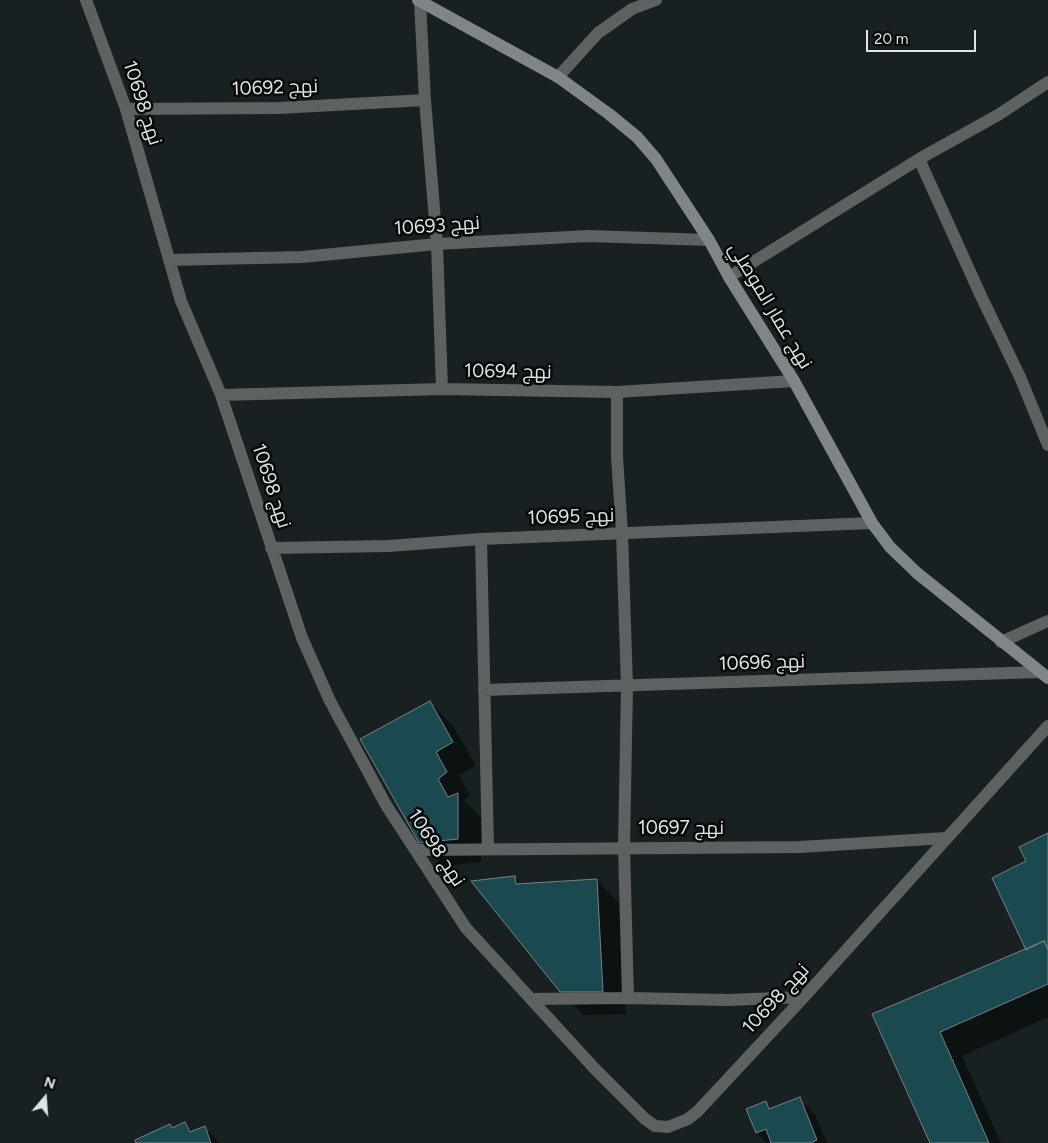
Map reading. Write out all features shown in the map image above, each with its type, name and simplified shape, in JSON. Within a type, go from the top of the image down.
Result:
[{"type":"street","name":"نهج 10698","points":[[86,0],[126,109],[181,301],[221,395],[302,638],[330,700],[386,805],[466,928],[594,1069],[645,1119],[655,1126],[668,1127],[688,1119],[698,1111],[804,997],[1048,726]]},
{"type":"street","points":[[558,77],[598,33],[632,9],[656,0]]},
{"type":"street","points":[[419,1],[437,244],[442,389]]},
{"type":"street","name":"نهج عمار الموصلي","points":[[419,1],[558,77],[637,137],[656,159],[794,381],[872,523],[890,546],[917,573],[1044,676]]},
{"type":"street","points":[[729,277],[919,159],[998,115],[1048,82]]},
{"type":"street","name":"نهج 10692","points":[[126,109],[279,108],[425,100]]},
{"type":"street","points":[[919,159],[1020,377],[1048,445]]},
{"type":"street","name":"نهج 10693","points":[[169,260],[302,257],[437,244],[588,236],[708,240]]},
{"type":"street","name":"نهج 10694","points":[[221,395],[442,389],[618,392],[794,381]]},
{"type":"street","points":[[618,392],[617,457],[622,533],[627,686],[624,847],[628,998]]},
{"type":"street","name":"نهج 10695","points":[[271,548],[389,546],[622,533],[872,523]]},
{"type":"street","points":[[481,540],[488,848]]},
{"type":"street","points":[[1001,642],[1048,622]]},
{"type":"street","name":"نهج 10696","points":[[484,690],[1044,676]]},
{"type":"street","name":"نهج 10697","points":[[416,850],[800,847],[946,838]]},
{"type":"street","points":[[531,999],[727,1000],[804,997]]},
{"type":"building","points":[[430,701],[453,742],[436,752],[447,772],[438,779],[448,797],[458,793],[458,839],[419,843],[360,739]]},
{"type":"building","points":[[1048,833],[1048,949],[1044,941],[1026,950],[992,878],[1026,861],[1019,847]]},
{"type":"building","points":[[515,876],[516,884],[597,879],[603,992],[560,992],[471,881]]},
{"type":"building","points":[[1044,941],[1048,949],[1048,984],[940,1032],[989,1143],[930,1143],[872,1014]]},
{"type":"building","points":[[800,1097],[817,1140],[810,1143],[771,1143],[766,1129],[756,1133],[746,1109],[766,1101],[769,1109]]},
{"type":"building","points":[[185,1122],[190,1132],[205,1126],[211,1143],[136,1143],[135,1140],[170,1124],[172,1128]]}]
